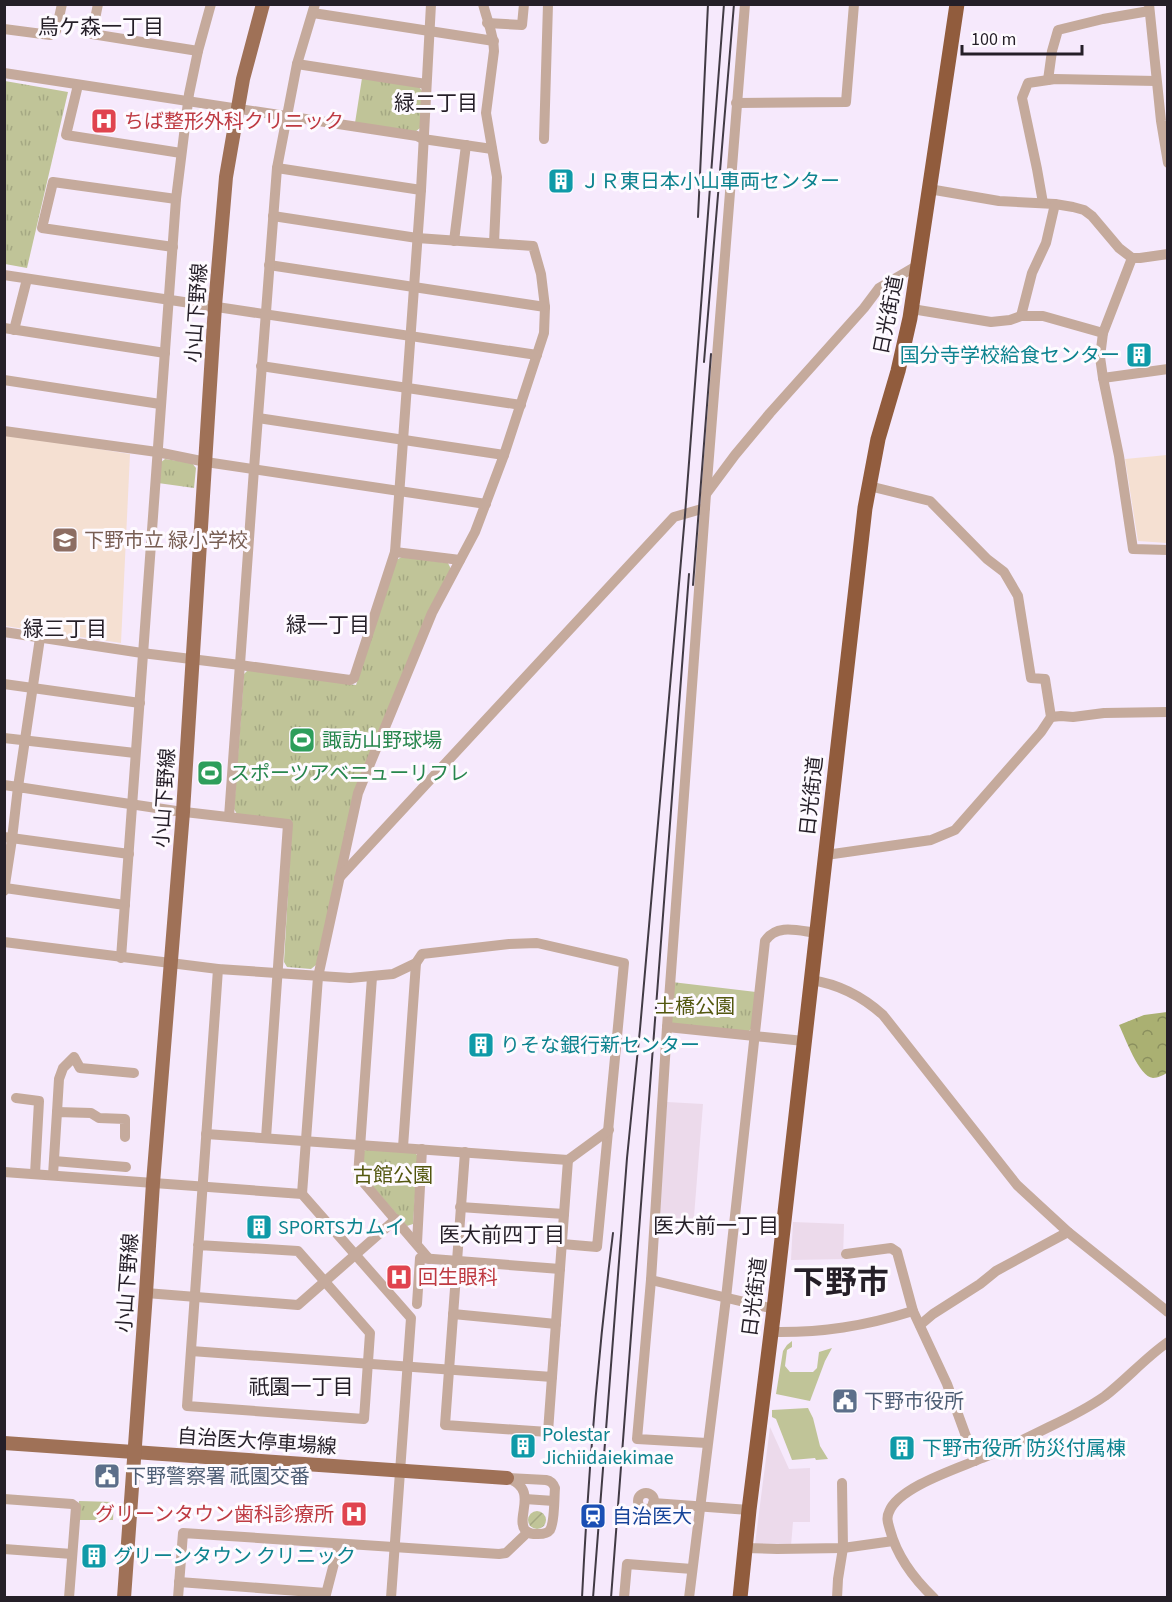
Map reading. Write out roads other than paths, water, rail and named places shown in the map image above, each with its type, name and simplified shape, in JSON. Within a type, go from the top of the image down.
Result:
[{"type":"highway","name":"日光街道","points":[[740,1598],[868,486],[912,309],[957,4]]},
{"type":"main road","name":"小山下野線","points":[[124,1598],[153,1183],[183,812],[215,306],[226,177],[237,109],[263,4]]},
{"type":"main road","name":"自治医大停車場線","points":[[4,1443],[507,1478]]},
{"type":"street","points":[[4,29],[50,35],[57,31],[62,4]]},
{"type":"street","points":[[99,4],[92,34],[198,51]]},
{"type":"street","points":[[121,958],[176,200],[188,101],[198,51],[211,4]]},
{"type":"street","points":[[4,633],[193,660],[350,680],[354,678],[395,552],[421,190],[431,4]]},
{"type":"street","points":[[483,4],[494,41],[486,113],[496,177],[494,243]]},
{"type":"street","points":[[488,23],[522,25],[524,4]]},
{"type":"street","points":[[544,139],[548,4]]},
{"type":"street","points":[[707,1443],[637,1439],[651,1280],[667,1027],[744,4]]},
{"type":"street","points":[[736,102],[846,102],[854,4]]},
{"type":"street","points":[[1048,80],[1058,30],[1149,8],[1167,163]]},
{"type":"street","points":[[230,817],[277,168],[297,64],[314,9],[431,32],[494,41]]},
{"type":"street","points":[[297,64],[426,84]]},
{"type":"street","points":[[4,73],[492,149]]},
{"type":"street","points":[[1021,316],[1032,273],[1046,243],[1049,203],[1038,169],[1022,98],[1028,83],[1048,80],[1156,81]]},
{"type":"street","points":[[78,85],[66,135],[181,153]]},
{"type":"street","points":[[454,241],[466,145]]},
{"type":"street","points":[[277,168],[421,190]]},
{"type":"street","points":[[173,247],[42,228],[53,182],[176,200]]},
{"type":"street","points":[[929,189],[990,200],[1049,203],[1073,207],[1088,213],[1124,253],[1132,258],[1167,254]]},
{"type":"street","points":[[273,216],[417,238],[533,246],[541,274],[545,307],[544,333],[486,504],[475,532],[432,613],[358,793],[318,976],[302,1194]]},
{"type":"street","points":[[1132,258],[1103,333],[1100,357],[1119,456],[1133,549],[1167,550]]},
{"type":"street","points":[[269,265],[545,307]]},
{"type":"street","points":[[706,494],[770,413],[864,308],[879,288],[918,265]]},
{"type":"street","points":[[4,275],[537,355]]},
{"type":"street","points":[[27,279],[9,329],[165,353]]},
{"type":"street","points":[[912,309],[991,322],[1021,316],[1042,316],[1103,333]]},
{"type":"street","points":[[261,366],[520,405]]},
{"type":"street","points":[[1103,378],[1167,369]]},
{"type":"street","points":[[4,380],[160,404]]},
{"type":"street","points":[[258,418],[504,455]]},
{"type":"street","points":[[4,431],[157,452],[206,462],[486,504]]},
{"type":"street","points":[[826,855],[931,840],[955,830],[1052,717],[1045,678],[1031,678],[1018,596],[1004,572],[987,559],[930,501],[868,486]]},
{"type":"street","points":[[339,878],[675,517],[705,508]]},
{"type":"street","points":[[395,552],[460,560]]},
{"type":"street","points":[[40,638],[18,787],[8,838],[5,890],[125,905]]},
{"type":"street","points":[[4,684],[140,703]]},
{"type":"street","points":[[1052,717],[1167,711]]},
{"type":"street","points":[[4,738],[135,753]]},
{"type":"street","points":[[4,785],[183,812],[288,824],[266,1138]]},
{"type":"street","points":[[8,838],[129,855]]},
{"type":"street","points":[[688,1598],[726,1298],[765,941],[769,936],[783,929],[817,933]]},
{"type":"street","points":[[4,942],[218,969],[350,978],[393,974],[416,963]]},
{"type":"street","points":[[403,1147],[416,963],[422,954],[537,943],[624,963],[597,1247],[562,1244]]},
{"type":"street","points":[[198,1245],[298,1251],[370,1332],[364,1419],[187,1406],[190,1351],[218,969]]},
{"type":"street","points":[[372,977],[358,1176],[429,1258]]},
{"type":"street","points":[[811,980],[825,982],[857,996],[884,1015],[1017,1185],[1068,1232],[1167,1312]]},
{"type":"street","points":[[667,1027],[804,1041]]},
{"type":"street","points":[[53,1175],[59,1079],[63,1068],[74,1057],[80,1068],[134,1073]]},
{"type":"street","points":[[16,1098],[39,1101],[35,1174]]},
{"type":"street","points":[[57,1112],[91,1113],[99,1118],[125,1119],[125,1137]]},
{"type":"street","points":[[207,1134],[568,1160],[609,1130]]},
{"type":"street","points":[[417,1243],[422,1149]]},
{"type":"street","points":[[465,1152],[445,1425],[548,1432],[568,1160]]},
{"type":"street","points":[[54,1161],[126,1167]]},
{"type":"street","points":[[4,1172],[302,1194],[411,1318],[391,1598]]},
{"type":"street","points":[[460,1207],[564,1214]]},
{"type":"street","points":[[146,1293],[298,1305],[396,1219]]},
{"type":"street","points":[[920,1325],[996,1271],[1068,1232]]},
{"type":"street","points":[[846,1254],[891,1248],[897,1252],[913,1311],[947,1384],[975,1461]]},
{"type":"street","points":[[417,1304],[420,1258],[560,1269]]},
{"type":"street","points":[[651,1280],[774,1309]]},
{"type":"street","points":[[771,1332],[856,1326],[913,1311]]},
{"type":"street","points":[[453,1314],[556,1324]]},
{"type":"street","points":[[934,1598],[898,1554],[887,1520],[889,1511],[895,1502],[921,1483],[1028,1438],[1087,1407],[1104,1396],[1167,1342]]},
{"type":"street","points":[[190,1351],[552,1377]]},
{"type":"street","points":[[507,1478],[550,1481],[555,1488],[550,1529],[542,1534],[528,1532],[524,1528],[524,1493],[519,1484],[507,1478]]},
{"type":"street","points":[[837,1598],[843,1548],[842,1483]]},
{"type":"street","points":[[4,1499],[72,1504],[76,1508],[69,1598]]},
{"type":"street","points":[[525,1499],[554,1501]]},
{"type":"street","points":[[653,1503],[749,1510]]},
{"type":"street","points":[[178,1598],[183,1533],[500,1554],[506,1552],[528,1532]]},
{"type":"street","points":[[745,1548],[843,1548],[893,1541]]},
{"type":"street","points":[[179,1582],[325,1595],[339,1544]]},
{"type":"street","points":[[4,1549],[72,1554]]},
{"type":"street","points":[[624,1598],[627,1564],[692,1569]]},
{"type":"railway","points":[[698,217],[708,4]]},
{"type":"railway","points":[[593,1598],[627,1158],[685,515],[724,4]]},
{"type":"railway","points":[[704,362],[734,4]]},
{"type":"railway","points":[[693,585],[711,354]]},
{"type":"railway","points":[[611,1598],[689,574]]},
{"type":"railway","points":[[582,1598],[594,1415],[613,1233]]},
{"type":"place","name":"ちば整形外科クリニック","points":[[104,121]]},
{"type":"place","name":"ＪＲ東日本小山車両センター","points":[[561,181]]},
{"type":"place","name":"国分寺学校給食センター","points":[[1139,355]]},
{"type":"place","name":"下野市立 緑小学校","points":[[65,540]]},
{"type":"place","name":"諏訪山野球場","points":[[302,740]]},
{"type":"place","name":"スポーツアベニューリフレ","points":[[210,773]]},
{"type":"place","name":"りそな銀行新センター","points":[[481,1045]]},
{"type":"place","name":"SPORTSカムイ","points":[[259,1227]]},
{"type":"place","name":"回生眼科","points":[[399,1277]]},
{"type":"place","name":"下野市役所","points":[[845,1401]]},
{"type":"place","name":"Polestar Jichiidaiekimae","points":[[523,1446]]},
{"type":"place","name":"下野市役所 防災付属棟","points":[[902,1448]]},
{"type":"place","name":"下野警察署 祇園交番","points":[[107,1476]]},
{"type":"place","name":"グリーンタウン歯科診療所","points":[[354,1514]]},
{"type":"place","name":"自治医大","points":[[593,1516]]},
{"type":"place","name":"グリーンタウン クリニック","points":[[94,1556]]},
{"type":"district","name":"烏ケ森一丁目","points":[[101,27]]},
{"type":"district","name":"緑二丁目","points":[[436,103]]},
{"type":"district","name":"緑一丁目","points":[[328,625]]},
{"type":"district","name":"緑三丁目","points":[[65,629]]},
{"type":"district","name":"医大前一丁目","points":[[716,1226]]},
{"type":"district","name":"医大前四丁目","points":[[502,1235]]},
{"type":"district","name":"下野市","points":[[841,1282]]},
{"type":"district","name":"祇園一丁目","points":[[301,1387]]},
{"type":"park label","name":"土橋公園","points":[[695,1006]]},
{"type":"park label","name":"古館公園","points":[[393,1175]]}]
